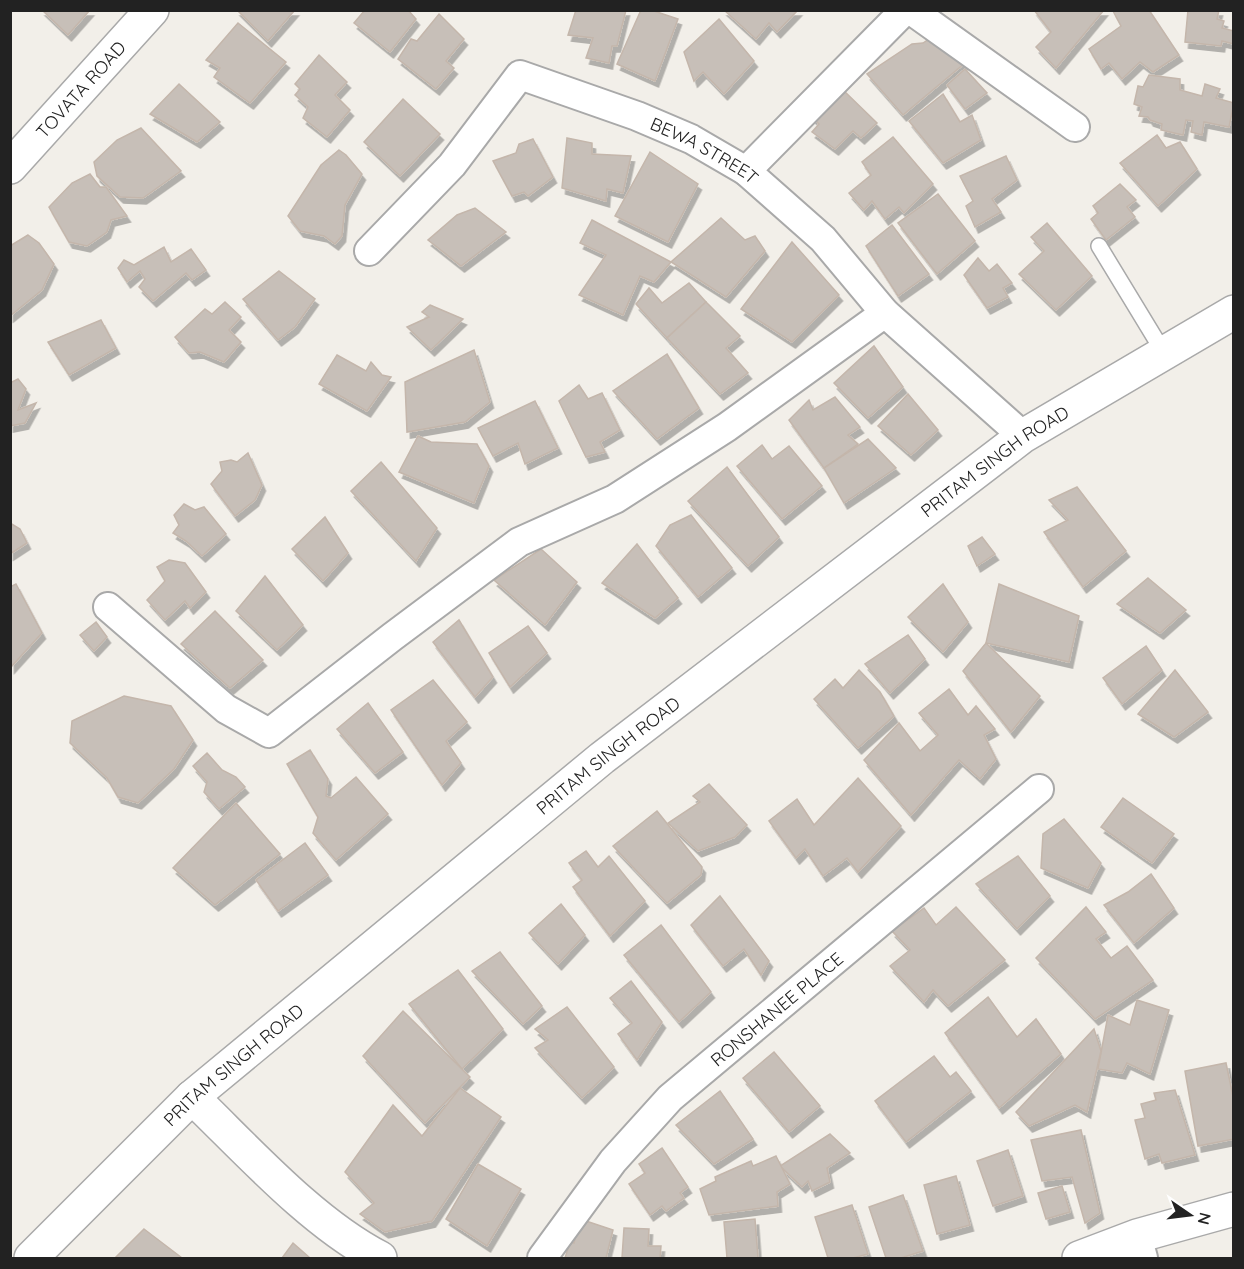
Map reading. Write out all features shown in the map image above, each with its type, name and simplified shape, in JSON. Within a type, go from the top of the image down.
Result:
[{"type":"street","name":"TOVATA ROAD","points":[[10,167],[152,10]]},
{"type":"street","points":[[746,171],[905,10]]},
{"type":"street","points":[[911,10],[1075,127]]},
{"type":"street","name":"BEWA STREET","points":[[369,251],[452,165],[520,75],[637,116],[691,139],[746,171],[823,239],[885,314],[1023,436]]},
{"type":"street","name":"PRITAM SINGH ROAD","points":[[31,1258],[192,1097],[602,758],[1023,436],[1233,312]]},
{"type":"street","points":[[108,607],[226,709],[269,733],[392,637],[519,543],[615,499],[727,428],[885,314]]},
{"type":"street","name":"RONSHANEE PLACE","points":[[542,1258],[613,1161],[670,1098],[1039,789]]},
{"type":"street","points":[[192,1097],[293,1195],[357,1246],[380,1258]]},
{"type":"street","points":[[1079,1258],[1140,1247],[1233,1209]]},
{"type":"lane","points":[[1099,246],[1164,353]]},
{"type":"building","points":[[42,10],[90,10],[68,35]]},
{"type":"building","points":[[237,10],[295,10],[268,41]]},
{"type":"building","points":[[365,10],[408,10],[416,19],[390,52],[354,23]]},
{"type":"building","points":[[576,10],[626,10],[617,46],[612,46],[609,63],[586,58],[593,38],[568,35]]},
{"type":"building","points":[[641,10],[651,10],[678,19],[655,81],[617,64]]},
{"type":"building","points":[[724,10],[798,10],[777,32],[769,23],[756,39]]},
{"type":"building","points":[[1034,10],[1104,10],[1056,68],[1036,47],[1051,32]]},
{"type":"building","points":[[1149,10],[1179,55],[1153,72],[1140,62],[1122,79],[1109,63],[1101,69],[1089,49],[1121,26],[1113,11]]},
{"type":"building","points":[[1188,10],[1219,10],[1217,19],[1224,21],[1222,28],[1234,31],[1234,44],[1222,41],[1221,46],[1185,42]]},
{"type":"building","points":[[439,14],[464,39],[446,61],[454,68],[436,89],[398,59],[411,39],[417,41]]},
{"type":"building","points":[[719,19],[754,61],[724,94],[703,72],[694,81],[684,52]]},
{"type":"building","points":[[238,23],[286,62],[250,103],[214,77],[220,68],[206,60]]},
{"type":"building","points":[[935,35],[965,63],[903,115],[867,74],[912,44],[923,43]]},
{"type":"building","points":[[319,55],[347,82],[335,95],[350,110],[327,137],[303,118],[308,107],[295,95],[300,89],[295,84]]},
{"type":"building","points":[[965,69],[987,93],[965,109],[947,85]]},
{"type":"building","points":[[1149,75],[1180,79],[1180,90],[1202,96],[1205,84],[1220,89],[1216,98],[1234,103],[1229,127],[1204,122],[1202,135],[1191,132],[1193,121],[1186,120],[1183,135],[1161,130],[1162,124],[1148,117],[1139,116],[1142,107],[1134,104],[1138,86],[1143,87]]},
{"type":"building","points":[[179,84],[220,122],[197,142],[150,114]]},
{"type":"building","points":[[840,87],[877,123],[861,138],[853,131],[835,149],[812,132],[819,124],[811,116]]},
{"type":"building","points":[[943,94],[960,122],[972,115],[981,140],[943,163],[909,121]]},
{"type":"building","points":[[403,99],[440,134],[400,176],[364,142]]},
{"type":"building","points":[[141,128],[181,171],[143,198],[120,197],[97,176],[94,162],[117,140]]},
{"type":"building","points":[[1157,135],[1166,148],[1180,142],[1197,169],[1158,206],[1120,163]]},
{"type":"building","points":[[893,137],[933,184],[904,213],[899,207],[885,219],[872,201],[864,210],[849,193],[871,175],[862,162]]},
{"type":"building","points":[[567,138],[592,143],[592,154],[631,156],[623,193],[607,189],[606,201],[562,188]]},
{"type":"building","points":[[533,139],[553,177],[528,196],[524,192],[512,196],[493,161],[516,153],[519,144]]},
{"type":"building","points":[[339,150],[362,174],[345,205],[342,236],[335,244],[324,236],[300,231],[288,216],[321,165]]},
{"type":"building","points":[[650,152],[698,184],[668,242],[615,216]]},
{"type":"building","points":[[1006,156],[1017,180],[992,199],[1001,212],[975,227],[966,206],[973,201],[960,176]]},
{"type":"building","points":[[90,174],[100,187],[106,187],[127,216],[111,220],[107,232],[87,246],[69,242],[49,207],[72,183]]},
{"type":"building","points":[[1120,184],[1136,200],[1127,207],[1135,217],[1106,240],[1091,219],[1098,213],[1093,206]]},
{"type":"building","points":[[938,194],[975,241],[937,274],[898,223]]},
{"type":"building","points":[[475,208],[506,232],[461,266],[428,240],[457,215]]},
{"type":"building","points":[[721,218],[745,240],[755,236],[765,251],[726,297],[671,262]]},
{"type":"building","points":[[592,220],[671,262],[654,282],[640,276],[623,315],[579,295],[606,255],[580,243]]},
{"type":"building","points":[[1047,223],[1092,276],[1056,310],[1019,274],[1044,251],[1031,237]]},
{"type":"building","points":[[892,225],[929,274],[898,296],[866,246]]},
{"type":"building","points":[[28,235],[39,243],[54,264],[42,290],[10,316],[10,246]]},
{"type":"building","points":[[792,242],[839,295],[792,342],[741,309]]},
{"type":"building","points":[[164,247],[171,262],[191,249],[206,270],[192,280],[186,273],[153,301],[139,287],[145,279],[140,271],[127,282],[118,268],[124,260],[134,265]]},
{"type":"building","points":[[978,258],[989,271],[997,264],[1012,283],[1003,288],[1008,297],[987,308],[964,275]]},
{"type":"building","points":[[279,271],[315,299],[295,327],[278,340],[243,299]]},
{"type":"building","points":[[689,283],[706,302],[667,338],[636,304],[649,288],[662,303]]},
{"type":"building","points":[[225,302],[241,317],[229,330],[241,342],[224,362],[200,352],[189,353],[175,337],[205,309],[212,314]]},
{"type":"building","points":[[706,302],[740,336],[726,348],[748,373],[720,394],[667,338]]},
{"type":"building","points":[[430,305],[463,319],[431,350],[407,327],[429,317],[422,312]]},
{"type":"building","points":[[101,320],[116,348],[69,375],[48,342]]},
{"type":"building","points":[[874,346],[903,387],[868,418],[834,383]]},
{"type":"building","points":[[474,350],[490,402],[465,422],[407,432],[405,382]]},
{"type":"building","points":[[667,354],[699,408],[657,439],[613,391]]},
{"type":"building","points":[[337,355],[366,371],[371,362],[382,375],[391,377],[367,411],[319,384]]},
{"type":"building","points":[[18,379],[26,389],[18,410],[36,403],[25,423],[10,426],[10,383]]},
{"type":"building","points":[[579,385],[588,399],[602,393],[620,430],[600,442],[605,452],[586,457],[559,401]]},
{"type":"building","points":[[908,394],[938,430],[911,455],[878,426]]},
{"type":"building","points":[[835,397],[860,427],[848,435],[858,444],[824,468],[789,420],[809,400],[813,410]]},
{"type":"building","points":[[535,401],[558,448],[525,464],[518,443],[493,456],[478,428]]},
{"type":"building","points":[[418,436],[431,442],[477,444],[489,466],[474,503],[399,472]]},
{"type":"building","points":[[868,439],[896,468],[844,503],[824,468]]},
{"type":"building","points":[[762,445],[772,459],[789,446],[822,486],[782,519],[737,466]]},
{"type":"building","points":[[248,453],[262,485],[255,500],[235,516],[211,484],[222,471],[220,462],[231,460],[237,462]]},
{"type":"building","points":[[381,462],[437,528],[416,561],[351,491]]},
{"type":"building","points":[[727,467],[779,537],[748,566],[688,501]]},
{"type":"building","points":[[1077,487],[1126,551],[1083,587],[1044,532],[1068,520],[1049,500]]},
{"type":"building","points":[[184,504],[195,510],[204,507],[226,534],[202,556],[186,541],[173,533],[179,525],[174,515]]},
{"type":"building","points":[[691,515],[732,568],[698,597],[656,546],[670,525]]},
{"type":"building","points":[[325,517],[348,553],[323,581],[292,549]]},
{"type":"building","points":[[10,523],[20,529],[27,543],[10,554]]},
{"type":"building","points":[[982,537],[995,554],[977,566],[968,546]]},
{"type":"building","points":[[637,544],[678,598],[655,618],[602,583]]},
{"type":"building","points":[[541,549],[577,582],[545,625],[494,580]]},
{"type":"building","points":[[169,560],[185,563],[206,592],[190,608],[185,601],[165,620],[147,600],[165,581],[157,567]]},
{"type":"building","points":[[265,576],[303,625],[277,650],[236,611]]},
{"type":"building","points":[[1148,578],[1186,610],[1160,633],[1117,604]]},
{"type":"building","points":[[16,584],[42,633],[11,667],[10,587]]},
{"type":"building","points":[[943,584],[968,622],[943,652],[908,617]]},
{"type":"building","points":[[999,584],[1079,616],[1069,662],[986,643]]},
{"type":"building","points":[[215,611],[263,660],[230,688],[181,644]]},
{"type":"building","points":[[459,620],[493,677],[475,697],[433,642]]},
{"type":"building","points":[[96,622],[107,637],[94,651],[80,635]]},
{"type":"building","points":[[528,626],[547,653],[510,687],[489,653]]},
{"type":"building","points":[[908,635],[925,659],[890,693],[865,664]]},
{"type":"building","points":[[986,643],[1040,696],[1011,732],[963,671]]},
{"type":"building","points":[[1146,646],[1162,670],[1122,704],[1103,678]]},
{"type":"building","points":[[859,670],[880,692],[894,716],[858,748],[814,699],[835,679],[843,688]]},
{"type":"building","points":[[1175,670],[1208,712],[1174,737],[1138,714]]},
{"type":"building","points":[[433,680],[467,722],[446,741],[461,763],[442,785],[391,710]]},
{"type":"building","points":[[949,689],[968,715],[976,706],[995,729],[984,735],[996,759],[980,779],[959,760],[911,815],[864,760],[899,723],[920,751],[938,735],[919,713]]},
{"type":"building","points":[[124,696],[171,706],[193,740],[174,769],[138,803],[118,797],[107,778],[70,743],[72,721]]},
{"type":"building","points":[[368,703],[403,752],[375,773],[337,729]]},
{"type":"building","points":[[310,750],[328,779],[326,796],[331,798],[356,777],[388,814],[336,860],[313,833],[318,817],[287,764]]},
{"type":"building","points":[[207,753],[222,770],[236,777],[245,787],[219,809],[204,792],[207,782],[193,766]]},
{"type":"building","points":[[858,778],[901,826],[858,872],[847,858],[823,876],[805,849],[796,858],[769,821],[797,799],[814,825]]},
{"type":"building","points":[[709,784],[747,825],[735,837],[698,851],[668,823],[700,802],[693,796]]},
{"type":"building","points":[[1123,798],[1174,834],[1152,863],[1101,827]]},
{"type":"building","points":[[236,803],[280,854],[215,905],[173,868]]},
{"type":"building","points":[[657,811],[702,867],[701,875],[667,903],[613,846]]},
{"type":"building","points":[[1064,819],[1101,863],[1088,888],[1041,868],[1043,834]]},
{"type":"building","points":[[305,843],[328,875],[278,911],[256,880]]},
{"type":"building","points":[[586,851],[598,867],[609,856],[645,901],[610,936],[573,887],[582,880],[569,863]]},
{"type":"building","points":[[1018,856],[1050,896],[1017,929],[976,884]]},
{"type":"building","points":[[1151,874],[1174,908],[1134,943],[1104,905],[1128,892]]},
{"type":"building","points":[[720,896],[769,961],[761,975],[744,949],[723,966],[691,925]]},
{"type":"building","points":[[561,904],[585,935],[558,964],[529,933]]},
{"type":"building","points":[[956,907],[1005,960],[948,1006],[933,990],[924,1002],[890,966],[910,950],[892,931],[924,908],[936,925]]},
{"type":"building","points":[[1086,907],[1106,932],[1096,939],[1111,958],[1127,946],[1153,980],[1095,1019],[1036,958]]},
{"type":"building","points":[[661,925],[711,992],[679,1022],[624,955]]},
{"type":"building","points":[[500,952],[542,1006],[523,1024],[472,971]]},
{"type":"building","points":[[458,970],[503,1029],[462,1069],[409,1004]]},
{"type":"building","points":[[631,981],[662,1022],[637,1060],[618,1034],[632,1023],[610,998]]},
{"type":"building","points":[[988,997],[1017,1037],[1036,1019],[1061,1054],[999,1108],[945,1033]]},
{"type":"building","points":[[1137,1000],[1169,1010],[1150,1074],[1127,1063],[1122,1073],[1098,1069],[1108,1015],[1130,1025]]},
{"type":"building","points":[[567,1007],[614,1067],[582,1098],[535,1048],[548,1040],[535,1029]]},
{"type":"building","points":[[403,1011],[470,1077],[425,1123],[363,1056]]},
{"type":"building","points":[[1094,1029],[1101,1051],[1087,1112],[1075,1105],[1029,1126],[1016,1112]]},
{"type":"building","points":[[774,1052],[820,1106],[789,1132],[743,1078]]},
{"type":"building","points":[[934,1056],[950,1077],[956,1072],[971,1091],[906,1142],[875,1101]]},
{"type":"building","points":[[1226,1063],[1234,1101],[1234,1139],[1198,1146],[1185,1071]]},
{"type":"building","points":[[460,1088],[501,1117],[432,1221],[385,1232],[360,1214],[374,1203],[345,1172],[393,1105],[422,1136]]},
{"type":"building","points":[[1175,1090],[1195,1155],[1162,1163],[1159,1154],[1145,1159],[1135,1120],[1145,1118],[1141,1104],[1156,1100],[1154,1093]]},
{"type":"building","points":[[720,1091],[753,1139],[714,1164],[676,1125]]},
{"type":"building","points":[[1081,1130],[1100,1213],[1085,1223],[1072,1177],[1042,1181],[1031,1140]]},
{"type":"building","points":[[830,1134],[850,1153],[827,1168],[830,1182],[812,1191],[808,1181],[802,1187],[780,1166]]},
{"type":"building","points":[[662,1148],[688,1187],[680,1193],[684,1198],[666,1211],[662,1206],[650,1215],[629,1184],[645,1173],[639,1164]]},
{"type":"building","points":[[1008,1150],[1023,1196],[993,1206],[977,1161]]},
{"type":"building","points":[[776,1156],[790,1184],[777,1192],[778,1206],[709,1215],[700,1189],[716,1181],[715,1177],[751,1161],[753,1166]]},
{"type":"building","points":[[478,1164],[521,1189],[487,1246],[446,1219]]},
{"type":"building","points":[[956,1176],[970,1225],[937,1234],[924,1185]]},
{"type":"building","points":[[1062,1186],[1070,1212],[1046,1219],[1038,1193]]},
{"type":"building","points":[[903,1195],[923,1251],[901,1258],[886,1258],[869,1207]]},
{"type":"building","points":[[852,1205],[868,1254],[853,1258],[828,1258],[815,1217]]},
{"type":"building","points":[[580,1219],[613,1230],[606,1258],[565,1258],[570,1242],[574,1243]]},
{"type":"building","points":[[755,1219],[758,1258],[727,1258],[724,1222]]},
{"type":"building","points":[[624,1228],[649,1229],[648,1246],[661,1246],[660,1258],[622,1258]]},
{"type":"building","points":[[144,1229],[182,1258],[115,1258]]},
{"type":"building","points":[[293,1243],[310,1258],[282,1258]]}]
